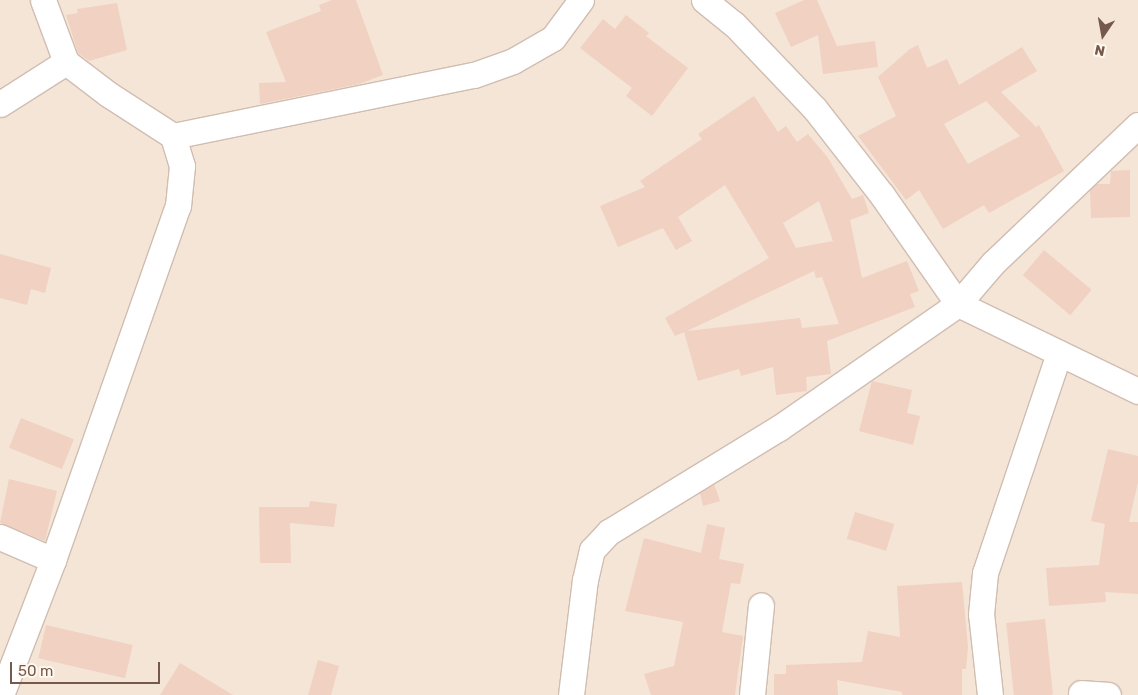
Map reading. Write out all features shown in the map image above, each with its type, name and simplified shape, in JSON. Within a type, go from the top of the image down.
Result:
[{"type":"street","points":[[1,695],[53,560],[178,206],[182,166],[174,136],[108,94],[66,62],[43,0]]},
{"type":"street","points":[[174,136],[474,75],[513,61],[553,38],[581,0]]},
{"type":"street","points":[[704,0],[734,24],[815,109],[882,195],[958,304],[1138,392]]},
{"type":"street","points":[[0,104],[66,62]]},
{"type":"street","points":[[571,695],[585,580],[592,550],[609,532],[779,428],[958,304],[993,263],[1138,125]]},
{"type":"street","points":[[990,695],[981,614],[985,573],[1059,353]]},
{"type":"street","points":[[0,537],[53,560]]},
{"type":"street","points":[[752,695],[761,604]]},
{"type":"street","points":[[1080,693],[1108,695]]},
{"type":"shaded area","points":[[0,0],[1138,0],[1138,695],[0,695]]},
{"type":"building","points":[[332,0],[356,0],[383,75],[359,84],[260,104],[259,83],[286,82],[266,32],[321,11],[319,5]]},
{"type":"building","points":[[804,0],[817,0],[837,46],[875,41],[878,67],[823,74],[818,35],[791,47],[775,13]]},
{"type":"building","points":[[117,3],[127,50],[89,61],[78,53],[66,15],[78,13],[77,9]]},
{"type":"building","points":[[626,15],[649,33],[646,36],[688,68],[652,116],[626,96],[632,88],[580,48],[603,19],[615,29]]},
{"type":"building","points":[[918,45],[927,68],[947,59],[959,85],[1022,47],[1037,71],[1001,92],[1036,127],[1039,125],[1064,171],[989,213],[984,205],[943,229],[919,190],[906,200],[858,136],[896,116],[878,77],[910,49]],"holes":[[[986,101],[1020,136],[968,164],[944,124]]]},
{"type":"building","points":[[754,96],[778,132],[786,126],[797,142],[808,134],[828,158],[852,199],[863,195],[869,213],[850,220],[862,278],[907,261],[919,291],[910,294],[915,307],[827,341],[831,374],[806,377],[807,391],[776,395],[773,367],[741,376],[739,369],[698,381],[684,332],[675,336],[665,318],[769,258],[725,185],[678,217],[692,241],[676,250],[663,228],[618,247],[600,206],[645,187],[640,181],[702,139],[698,134]],"holes":[[[819,201],[833,241],[796,248],[783,223]],[[814,271],[816,278],[822,277],[839,324],[802,328],[800,318],[687,331]]]},
{"type":"building","points":[[1130,170],[1130,217],[1091,218],[1090,190],[1096,184],[1110,184],[1111,171]]},
{"type":"building","points":[[1044,250],[1091,290],[1070,315],[1023,275]]},
{"type":"building","points":[[0,254],[51,268],[45,293],[31,289],[27,305],[0,298]]},
{"type":"building","points":[[872,381],[912,390],[907,413],[920,416],[913,445],[859,431]]},
{"type":"building","points":[[21,418],[74,439],[62,469],[9,448]]},
{"type":"building","points":[[1108,449],[1138,456],[1138,482],[1129,522],[1138,522],[1138,594],[1105,592],[1106,602],[1049,606],[1046,568],[1099,565],[1105,524],[1091,521]]},
{"type":"building","points":[[9,479],[57,491],[45,541],[0,523]]},
{"type":"building","points":[[714,484],[720,501],[703,506],[700,493]]},
{"type":"building","points":[[310,501],[337,504],[334,527],[290,523],[291,563],[260,563],[259,507],[309,507]]},
{"type":"building","points":[[855,512],[894,524],[886,551],[847,539]]},
{"type":"building","points":[[707,524],[725,528],[719,559],[744,564],[740,584],[731,583],[722,632],[743,636],[735,695],[651,695],[644,674],[674,666],[683,622],[625,611],[644,538],[701,553]]},
{"type":"building","points":[[962,582],[968,647],[966,669],[962,669],[962,695],[902,695],[902,692],[837,680],[838,695],[774,695],[774,674],[786,674],[786,665],[862,662],[868,631],[900,637],[897,586]]},
{"type":"building","points":[[1045,619],[1053,695],[1014,695],[1006,623]]},
{"type":"building","points":[[46,625],[133,645],[125,678],[38,658]]},
{"type":"building","points":[[318,660],[339,666],[331,695],[308,695]]},
{"type":"building","points":[[180,663],[233,695],[160,695]]}]
